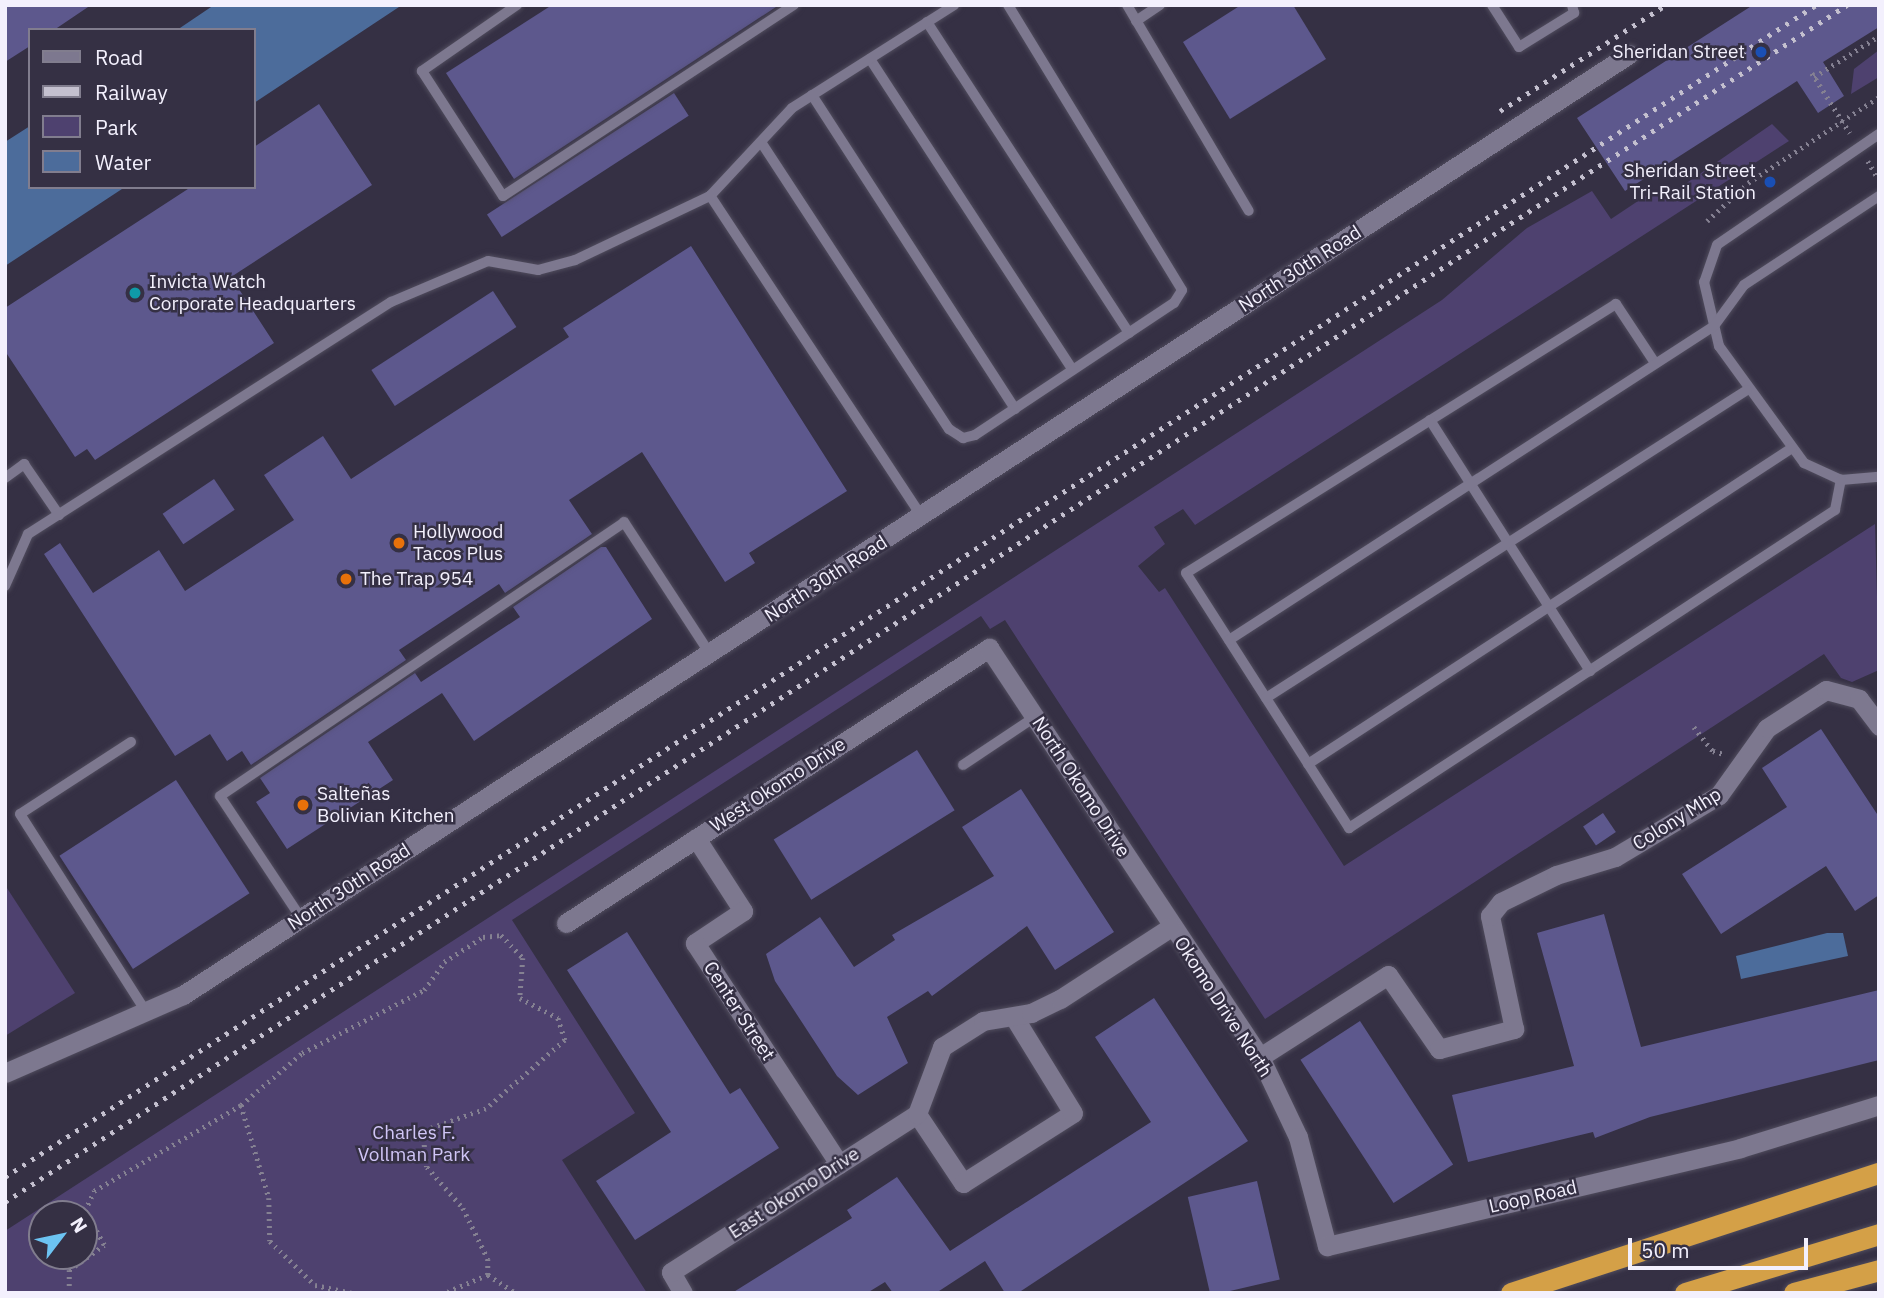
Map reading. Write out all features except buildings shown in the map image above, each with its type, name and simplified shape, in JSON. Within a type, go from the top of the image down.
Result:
[{"type":"highway","points":[[1511,1293],[1879,1173]]},
{"type":"highway","points":[[1685,1293],[1879,1234]]},
{"type":"highway","points":[[1794,1293],[1879,1269]]},
{"type":"street","name":"North 30th Road","points":[[5,1073],[183,995],[922,517],[1629,54]]},
{"type":"street","name":"North Okomo Drive","points":[[989,648],[1171,927]]},
{"type":"street","name":"West Okomo Drive","points":[[566,923],[989,648]]},
{"type":"street","name":"Colony Mhp","points":[[1260,1058],[1388,975],[1439,1049],[1514,1029],[1490,916],[1528,887],[1615,858],[1719,795],[1767,728],[1837,688],[1859,699],[1879,726]]},
{"type":"street","name":"Center Street","points":[[696,838],[743,911],[695,943],[839,1164]]},
{"type":"street","points":[[1014,1017],[1073,1113],[963,1183],[917,1114],[942,1047],[983,1021],[1014,1017],[1060,999],[1171,927]]},
{"type":"street","name":"Okomo Drive North","points":[[1171,927],[1260,1058],[1298,1137],[1327,1246]]},
{"type":"street","name":"Loop Road","points":[[1327,1246],[1740,1148],[1879,1105]]},
{"type":"street","name":"East Okomo Drive","points":[[683,1293],[671,1272],[917,1114]]},
{"type":"lane","points":[[517,5],[422,71],[503,196],[794,5]]},
{"type":"lane","points":[[5,586],[28,534],[391,302],[488,261],[538,270],[575,260],[710,197],[761,142],[812,95],[954,5]]},
{"type":"lane","points":[[761,142],[949,429],[963,438],[975,435],[1174,303],[1182,290],[1180,277],[1008,5]]},
{"type":"lane","points":[[1127,5],[1249,211]]},
{"type":"lane","points":[[1136,20],[1160,5]]},
{"type":"lane","points":[[1492,5],[1518,47],[1574,13],[1572,5]]},
{"type":"lane","points":[[927,22],[1129,333]]},
{"type":"lane","points":[[870,59],[1073,370]]},
{"type":"lane","points":[[812,95],[1015,409]]},
{"type":"lane","points":[[1879,134],[1717,246],[1704,282],[1714,326],[1747,390],[1792,448],[1814,471],[1841,480],[1879,477]]},
{"type":"lane","points":[[1229,640],[1714,326],[1744,285],[1879,196]]},
{"type":"lane","points":[[710,197],[922,517]]},
{"type":"lane","points":[[1655,363],[1616,304],[1186,573],[1349,828],[1835,510],[1841,480]]},
{"type":"lane","points":[[1266,698],[1747,390]]},
{"type":"lane","points":[[1430,420],[1590,671]]},
{"type":"lane","points":[[1308,764],[1792,448]]},
{"type":"lane","points":[[5,478],[24,464],[59,515]]},
{"type":"lane","points":[[301,918],[220,796],[624,522],[710,654]]},
{"type":"lane","points":[[5,554],[14,567]]},
{"type":"lane","points":[[963,765],[1035,717]]},
{"type":"lane","points":[[131,742],[20,814],[145,1010]]},
{"type":"path","points":[[1850,133],[1813,75],[1879,36]]},
{"type":"path","points":[[1707,221],[1748,183],[1879,97]]},
{"type":"path","points":[[1866,158],[1878,178]]},
{"type":"path","points":[[1695,727],[1713,751],[1732,757]]},
{"type":"path","points":[[69,1293],[69,1270],[104,1245],[85,1211],[88,1197],[152,1152],[241,1105],[302,1053],[424,990],[444,962],[483,937],[509,937],[523,958],[520,998],[558,1017],[565,1040],[485,1109],[430,1124],[420,1141],[427,1167],[457,1198],[482,1243],[488,1275],[516,1293]]},
{"type":"path","points":[[241,1105],[269,1198],[270,1241],[315,1285],[318,1293]]},
{"type":"path","points":[[446,1293],[488,1275]]},
{"type":"path","points":[[315,1285],[352,1293]]},
{"type":"green space","points":[[1879,50],[1879,77],[1851,94],[1854,69]]},
{"type":"green space","name":"Charles F. Vollman Park","points":[[1772,124],[1789,141],[1195,525],[1183,509],[1154,527],[1165,544],[1138,566],[1159,592],[1165,588],[1344,866],[1875,524],[1879,670],[1852,682],[1841,678],[1824,654],[1265,1019],[1005,620],[990,629],[981,616],[512,920],[635,1113],[562,1160],[647,1293],[5,1293],[5,1231],[28,1216],[28,1270],[98,1270],[98,1200],[53,1200],[1442,300],[1527,228],[1592,191],[1611,219],[1653,191],[1675,191]]},
{"type":"green space","points":[[5,885],[75,993],[5,1036]]},
{"type":"water","points":[[214,5],[402,5],[256,102],[256,28],[180,28]]},
{"type":"water","points":[[28,127],[28,189],[122,189],[5,266],[5,142]]},
{"type":"water","points":[[1827,933],[1843,933],[1848,956],[1741,979],[1736,956]]},
{"type":"railway","points":[[1500,111],[1666,5]]},
{"type":"railway","points":[[5,1177],[1816,5]]},
{"type":"railway","points":[[5,1202],[1847,5]]},
{"type":"place","name":"Sheridan Street","points":[[1761,52]]},
{"type":"place","name":"Sheridan Street Tri-Rail Station","points":[[1770,182]]},
{"type":"place","name":"Invicta Watch Corporate Headquarters","points":[[135,293]]},
{"type":"place","name":"Hollywood Tacos Plus","points":[[399,543]]},
{"type":"place","name":"The Trap 954","points":[[346,579]]},
{"type":"place","name":"Salteñas Bolivian Kitchen","points":[[303,805]]}]
